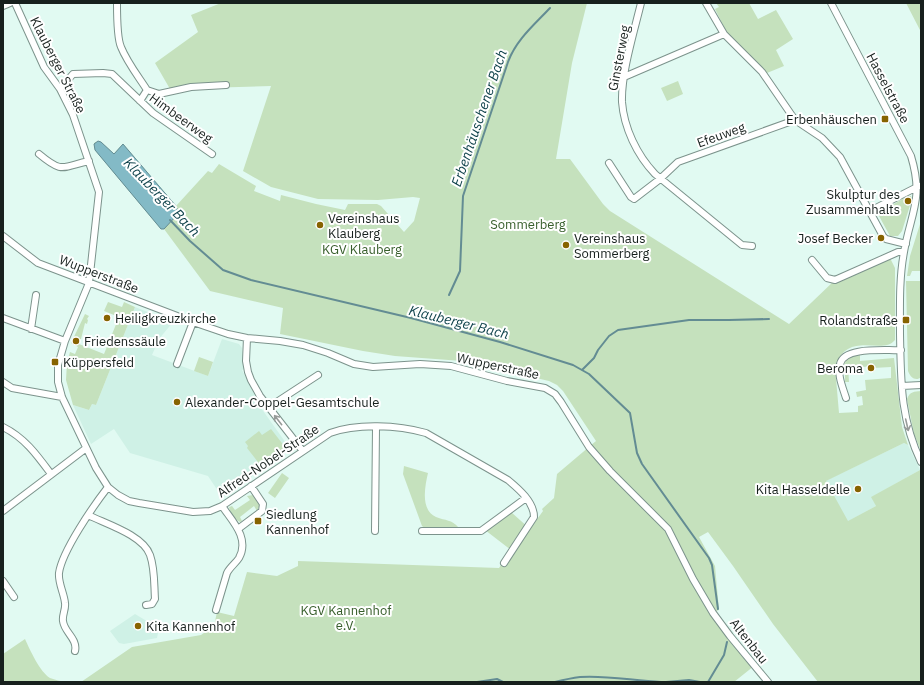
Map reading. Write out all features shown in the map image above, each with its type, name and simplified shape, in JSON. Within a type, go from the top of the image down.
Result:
[{"type":"street","points":[[3,6],[10,3]]},
{"type":"street","name":"Klauberger Straße","points":[[15,3],[44,67],[60,89],[73,115],[99,192],[89,283]]},
{"type":"street","points":[[117,3],[120,45],[147,90],[159,94],[191,87],[226,85]]},
{"type":"street","name":"Ginsterweg","points":[[641,3],[624,77],[622,100],[623,112],[628,128],[644,160],[654,174],[742,245],[752,246]]},
{"type":"street","points":[[706,3],[724,34],[762,72],[795,120],[822,138],[840,157],[883,236],[886,239],[906,244]]},
{"type":"street","name":"Hasselstraße","points":[[831,3],[916,167],[920,198],[904,252],[900,277],[900,296],[903,404],[908,430],[921,462]]},
{"type":"street","points":[[624,77],[724,34]]},
{"type":"street","name":"Himbeerweg","points":[[60,89],[73,74],[108,73],[115,77],[153,113],[212,154]]},
{"type":"street","points":[[140,101],[147,90]]},
{"type":"street","name":"Efeuweg","points":[[660,179],[670,169],[683,160],[795,120]]},
{"type":"street","points":[[39,154],[58,167],[70,167],[89,161]]},
{"type":"street","points":[[609,163],[631,197],[634,199],[660,179]]},
{"type":"street","points":[[870,211],[919,186]]},
{"type":"street","name":"Wupperstraße","points":[[3,236],[38,263],[228,334],[247,338],[303,345],[328,353],[354,364],[373,367],[420,364],[451,366],[507,381],[541,386],[551,391],[561,402],[589,447],[610,471],[668,529],[693,580],[714,613]]},
{"type":"street","points":[[812,260],[827,278],[835,280],[898,252],[904,252]]},
{"type":"street","name":"Alfred-Nobel-Straße","points":[[89,283],[65,341],[58,365],[58,382],[62,397],[85,449],[108,487],[126,500],[197,512],[214,510],[222,506],[302,450],[335,431],[376,427],[412,428],[426,433],[508,480],[526,498],[532,507],[534,517],[504,563]]},
{"type":"street","points":[[31,329],[36,295]]},
{"type":"street","points":[[3,318],[65,341]]},
{"type":"street","points":[[177,364],[193,322]]},
{"type":"street","points":[[247,338],[246,355],[248,372],[255,388],[302,450]]},
{"type":"street","points":[[846,398],[841,381],[839,366],[840,362],[846,355],[858,351],[901,350]]},
{"type":"street","points":[[269,407],[318,374]]},
{"type":"street","points":[[3,382],[12,388],[62,397]]},
{"type":"street","points":[[902,386],[921,385]]},
{"type":"street","points":[[3,427],[30,446],[51,474]]},
{"type":"street","points":[[375,531],[376,427]]},
{"type":"street","points":[[3,511],[85,449]]},
{"type":"street","points":[[238,529],[262,511],[263,504],[251,486]]},
{"type":"street","points":[[75,651],[76,646],[63,625],[65,603],[59,572],[65,554],[88,514],[108,487]]},
{"type":"street","points":[[422,531],[481,530],[526,498]]},
{"type":"street","points":[[216,610],[227,573],[241,552],[242,539],[238,529],[222,506]]},
{"type":"street","points":[[88,514],[136,539],[146,549],[151,561],[155,599],[152,604],[146,605]]},
{"type":"street","points":[[3,581],[14,597]]},
{"type":"street","name":"Altenbau","points":[[714,613],[730,636],[768,682]]},
{"type":"shaded area","name":"Alexander-Coppel-Gesamtschule","points":[[135,307],[173,322],[159,339],[152,355],[208,376],[222,339],[239,344],[242,348],[244,369],[242,370],[255,395],[252,396],[253,400],[256,401],[286,443],[285,444],[288,448],[262,469],[222,497],[208,476],[130,453],[114,429],[91,444],[73,405],[89,410],[92,404],[96,405]]},
{"type":"shaded area","name":"Kita Hasseldelle","points":[[904,443],[908,445],[920,470],[872,497],[876,506],[847,522],[825,481]]},
{"type":"shaded area","name":"Kita Kannenhof","points":[[135,614],[145,620],[160,622],[157,638],[124,644],[119,643],[110,631]]},
{"type":"green space","points":[[221,3],[587,3],[572,63],[556,159],[570,159],[603,204],[610,211],[789,324],[835,280],[887,257],[891,260],[895,268],[895,340],[882,346],[856,346],[848,349],[841,356],[835,367],[839,413],[858,412],[858,406],[863,405],[862,396],[857,397],[856,392],[866,390],[865,380],[891,378],[891,367],[873,368],[873,366],[863,367],[863,370],[855,370],[855,366],[848,366],[849,382],[845,382],[845,372],[843,371],[844,364],[849,357],[860,355],[860,361],[894,358],[902,427],[908,445],[904,443],[826,481],[848,521],[876,506],[871,497],[920,470],[921,472],[921,682],[818,682],[773,624],[708,532],[699,537],[715,566],[719,610],[714,612],[754,666],[734,682],[81,682],[132,647],[201,635],[214,626],[217,612],[234,616],[247,572],[277,576],[298,566],[298,561],[499,568],[511,550],[485,530],[511,512],[530,529],[543,511],[542,509],[554,498],[557,474],[596,441],[563,391],[557,385],[549,381],[462,361],[395,356],[280,334],[283,308],[210,291],[164,229],[161,229],[95,150],[95,142],[101,142],[114,154],[123,144],[176,206],[208,171],[212,173],[219,164],[256,186],[254,191],[280,201],[281,195],[345,210],[348,204],[377,204],[381,206],[404,232],[414,221],[420,198],[413,197],[378,200],[318,199],[271,187],[243,171],[271,86],[170,89],[155,63],[198,32],[191,15]]},
{"type":"green space","points":[[716,3],[749,3],[758,19],[776,10],[793,39],[776,50],[784,66],[767,73],[728,35],[715,9],[719,7]]},
{"type":"green space","points":[[906,3],[921,3],[921,32]]},
{"type":"green space","points":[[678,81],[683,94],[667,101],[661,88]]},
{"type":"green space","points":[[908,196],[911,196],[912,199],[902,231],[898,236],[890,236],[879,216],[883,210]]},
{"type":"green space","points":[[921,221],[921,271],[912,271],[910,276],[907,276],[910,256]]},
{"type":"green space","points":[[906,281],[921,281],[921,377],[917,379],[912,377],[908,371]]},
{"type":"green space","points":[[108,302],[122,307],[124,302],[135,307],[96,405],[92,404],[89,410],[73,405],[66,380],[67,363],[70,352],[75,354],[78,347],[71,343],[85,314],[89,316],[87,319],[87,324],[85,323],[79,344],[104,354],[119,317],[104,311]]},
{"type":"green space","points":[[199,357],[213,362],[208,376],[194,371]]},
{"type":"green space","points":[[921,391],[921,451],[914,434],[907,399],[911,393]]},
{"type":"green space","points":[[271,429],[285,447],[261,466],[247,448],[248,446],[245,442],[259,431],[262,435]]},
{"type":"green space","points":[[404,466],[428,473],[425,497],[428,509],[431,514],[451,522],[459,528],[426,529],[422,526],[403,474]]},
{"type":"green space","points":[[282,473],[289,478],[275,498],[268,493]]},
{"type":"green space","points":[[253,495],[260,505],[257,511],[254,506],[240,517],[242,521],[240,522],[233,516],[229,507],[232,506],[235,510],[250,500],[247,496]]},
{"type":"green space","points":[[25,639],[46,675],[52,679],[66,682],[3,682],[3,654]]},
{"type":"water","points":[[98,141],[114,154],[123,144],[176,206],[178,212],[177,215],[164,229],[161,229],[95,150],[94,144]]},
{"type":"waterway","name":"Erbenhäuschener Bach","points":[[449,295],[460,271],[463,196],[508,62],[511,54],[521,40],[550,8]]},
{"type":"waterway","name":"Klauberger Bach","points":[[170,220],[190,241],[223,270],[251,280],[411,318],[500,342],[573,365],[589,374],[630,413],[637,453],[642,464],[709,558],[712,565],[718,609]]},
{"type":"waterway","points":[[582,370],[594,358],[598,350],[609,336],[618,330],[689,320],[769,319]]},
{"type":"waterway","points":[[708,682],[724,655],[727,642]]},
{"type":"waterway","points":[[555,682],[577,677],[610,677],[661,682]]},
{"type":"waterway","points":[[477,682],[497,679],[503,682]]},
{"type":"waterway","points":[[666,682],[689,680],[700,682]]},
{"type":"place","name":"Erbenhäuschen","points":[[885,119]]},
{"type":"place","name":"Skulptur des Zusammenhalts","points":[[908,201]]},
{"type":"place","name":"Vereinshaus Klauberg","points":[[320,225]]},
{"type":"place","name":"Josef Becker","points":[[881,238]]},
{"type":"place","name":"Vereinshaus Sommerberg","points":[[566,245]]},
{"type":"place","name":"Heiligkreuzkirche","points":[[107,318]]},
{"type":"place","name":"Rolandstraße","points":[[906,320]]},
{"type":"place","name":"Friedenssäule","points":[[76,341]]},
{"type":"place","name":"Küppersfeld","points":[[55,362]]},
{"type":"place","name":"Beroma","points":[[871,368]]},
{"type":"place","name":"Alexander-Coppel-Gesamtschule","points":[[177,402]]},
{"type":"place","name":"Kita Hasseldelle","points":[[858,489]]},
{"type":"place","name":"Siedlung Kannenhof","points":[[258,521]]},
{"type":"place","name":"Kita Kannenhof","points":[[138,626]]},
{"type":"park label","name":"Sommerberg","points":[[528,224]]},
{"type":"park label","name":"KGV Klauberg","points":[[362,249]]},
{"type":"park label","name":"KGV Kannenhof e.V.","points":[[346,618]]}]
